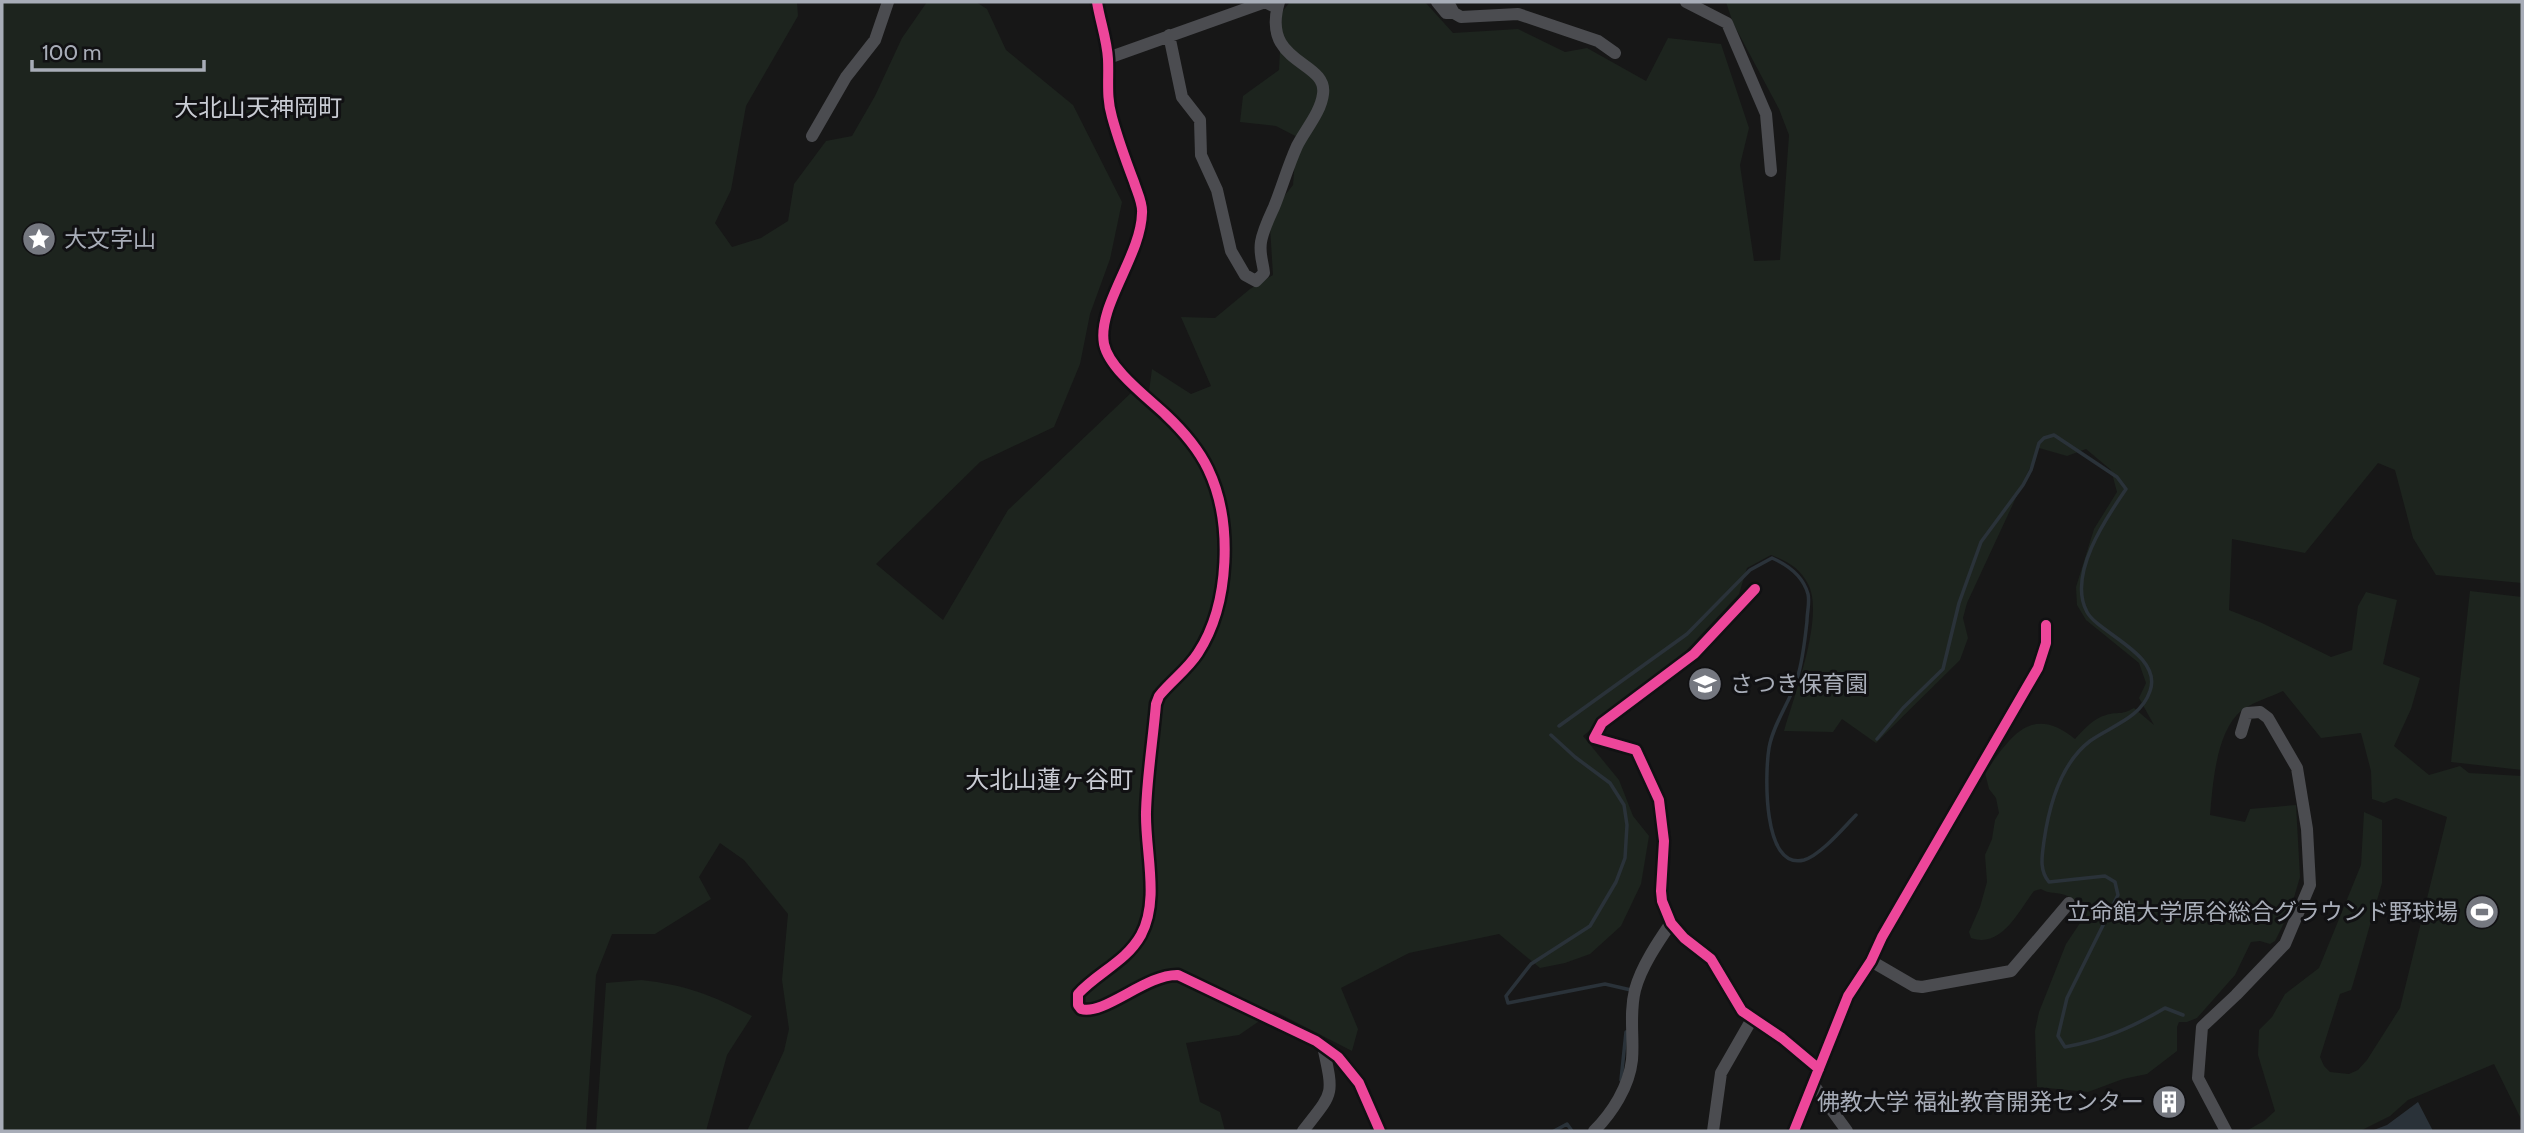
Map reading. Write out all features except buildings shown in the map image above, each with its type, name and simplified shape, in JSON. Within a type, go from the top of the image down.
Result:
[{"type":"street","points":[[812,136],[846,77],[875,40],[888,2]]},
{"type":"street","points":[[1097,2],[1108,58],[1107,92],[1111,115],[1143,209],[1141,230],[1135,249],[1109,310],[1104,344],[1124,375],[1188,438],[1208,469],[1223,512],[1223,570],[1219,601],[1205,640],[1197,655],[1159,696],[1156,704],[1146,811],[1150,899],[1148,918],[1135,945],[1110,970],[1078,994],[1078,1005],[1087,1010],[1095,1010],[1154,979],[1178,975],[1324,1046],[1350,1071],[1380,1131]]},
{"type":"street","points":[[1108,58],[1265,2],[1278,5],[1275,29],[1279,42],[1290,55],[1314,72],[1323,84],[1324,94],[1297,147],[1261,238],[1260,257],[1264,273],[1256,281],[1245,275],[1231,251],[1217,190],[1201,155],[1200,121],[1182,97],[1170,36]]},
{"type":"street","points":[[1437,2],[1450,15],[1451,7]]},
{"type":"street","points":[[1686,2],[1727,23],[1766,114],[1770,171]]},
{"type":"street","points":[[1451,7],[1461,17],[1469,18],[1518,14],[1598,41],[1615,53]]},
{"type":"street","points":[[1755,589],[1694,654],[1602,723],[1594,738],[1636,750],[1647,769],[1659,800],[1664,841],[1661,891],[1671,923],[1684,938],[1712,959],[1735,1002],[1752,1019],[1782,1038],[1819,1069]]},
{"type":"street","points":[[1794,1131],[1849,996],[2038,668],[2046,643],[2046,625]]},
{"type":"street","points":[[2226,1131],[2198,1078],[2202,1027],[2285,944],[2310,885],[2307,829],[2297,768],[2268,718],[2260,712],[2247,713],[2241,733]]},
{"type":"street","points":[[1871,961],[1914,986],[1922,987],[2011,971],[2069,903]]},
{"type":"street","points":[[1594,1131],[1618,1100],[1628,1076],[1632,1060],[1631,1024],[1636,987],[1671,923]]},
{"type":"street","points":[[1713,1131],[1721,1073],[1752,1019]]},
{"type":"street","points":[[1303,1131],[1329,1097],[1332,1086],[1324,1046]]},
{"type":"street","points":[[1813,1084],[1847,1131]]},
{"type":"shaded area","points":[[2,2],[797,2],[798,16],[746,106],[731,190],[715,223],[732,247],[761,238],[788,221],[794,184],[826,141],[852,136],[875,96],[902,38],[927,2],[976,2],[987,9],[1006,50],[1073,105],[1122,202],[1110,259],[1090,314],[1080,364],[1054,427],[980,462],[876,564],[943,620],[1008,510],[1132,392],[1149,391],[1152,369],[1191,394],[1211,386],[1181,317],[1215,318],[1250,289],[1273,275],[1270,227],[1278,204],[1293,185],[1295,159],[1303,140],[1276,126],[1240,122],[1243,96],[1279,70],[1282,12],[1290,2],[1425,2],[1453,33],[1518,29],[1565,52],[1587,48],[1646,81],[1668,38],[1721,44],[1749,128],[1740,165],[1754,261],[1780,260],[1789,135],[1779,109],[1733,23],[1726,2],[2522,2],[2522,583],[2436,575],[2413,538],[2395,470],[2378,463],[2305,553],[2232,539],[2229,610],[2331,657],[2352,650],[2358,606],[2366,592],[2397,600],[2383,664],[2420,678],[2411,709],[2394,746],[2429,775],[2460,766],[2469,773],[2522,776],[2522,1121],[2494,1064],[2408,1100],[2390,1116],[2360,1131],[2246,1131],[2275,1111],[2258,1055],[2259,1030],[2272,1017],[2285,994],[2319,968],[2361,865],[2364,812],[2382,820],[2382,883],[2351,990],[2340,994],[2320,1057],[2330,1072],[2349,1074],[2358,1070],[2367,1060],[2400,1008],[2447,817],[2396,798],[2384,803],[2372,799],[2371,771],[2361,733],[2321,738],[2283,691],[2242,710],[2233,719],[2217,758],[2210,815],[2245,822],[2250,809],[2296,805],[2300,877],[2290,911],[2275,941],[2270,944],[2251,942],[2235,975],[2197,1018],[2179,1022],[2177,1051],[2147,1074],[2123,1079],[2088,1092],[2037,1087],[2035,1031],[2039,1012],[2066,944],[2084,917],[2082,904],[2062,894],[2041,889],[2034,891],[2001,933],[1982,940],[1971,938],[1969,932],[1987,882],[1985,855],[1999,813],[1996,798],[1989,789],[1985,773],[2013,737],[2034,724],[2046,724],[2060,729],[2075,739],[2097,719],[2134,708],[2154,725],[2139,698],[2146,683],[2139,663],[2086,620],[2077,605],[2076,587],[2094,529],[2117,492],[2111,470],[2086,449],[2067,456],[2039,448],[1967,603],[1963,618],[1968,638],[1960,660],[1876,743],[1842,719],[1833,732],[1784,731],[1811,635],[1812,598],[1808,584],[1801,574],[1782,560],[1771,555],[1747,568],[1739,594],[1686,651],[1583,736],[1619,780],[1633,816],[1649,836],[1641,884],[1621,926],[1590,954],[1540,968],[1499,934],[1409,953],[1341,988],[1358,1029],[1352,1051],[1274,1011],[1239,1035],[1186,1043],[1200,1102],[1220,1112],[1225,1131],[747,1131],[784,1051],[789,1029],[782,980],[788,914],[744,860],[720,843],[699,877],[711,899],[655,934],[612,934],[596,975],[586,1131],[2,1131]]},
{"type":"shaded area","points":[[2470,591],[2522,597],[2522,770],[2451,762]]},
{"type":"shaded area","points":[[641,980],[698,992],[752,1016],[727,1055],[706,1131],[596,1131],[606,983]]},
{"type":"shaded area","points":[[2418,1102],[2433,1131],[2371,1131],[2387,1125]]},
{"type":"waterway","points":[[1877,739],[1903,708],[1943,669],[1959,603],[1981,542],[2023,485],[2031,470],[2039,443],[2054,435],[2117,477],[2126,489],[2100,531],[2085,564],[2082,597],[2093,620],[2128,646],[2147,666],[2151,678],[2150,691],[2133,715],[2080,750],[2058,786],[2049,814],[2042,863],[2049,882],[2105,876],[2115,882],[2118,895],[2067,998],[2058,1036],[2065,1047],[2116,1032],[2165,1008],[2183,1015]]},
{"type":"waterway","points":[[1559,726],[1687,634],[1750,570],[1772,558],[1799,577],[1809,600],[1799,672],[1769,748],[1767,797],[1773,836],[1780,851],[1790,859],[1804,860],[1825,847],[1856,815]]},
{"type":"waterway","points":[[1551,735],[1610,783],[1624,805],[1627,825],[1625,858],[1616,882],[1590,926],[1531,964],[1506,996],[1508,1003],[1605,984],[1631,990]]},
{"type":"waterway","points":[[1621,1080],[1626,1032]]},
{"type":"waterway","points":[[1554,1131],[1567,1124],[1572,1131]]},
{"type":"cycle path","points":[[1097,2],[1107,52],[1110,110],[1142,209],[1135,246],[1107,314],[1104,344],[1107,354],[1121,373],[1178,427],[1204,461],[1216,490],[1221,513],[1224,562],[1217,611],[1209,633],[1194,659],[1159,696],[1156,704],[1146,812],[1151,891],[1147,921],[1128,953],[1078,994],[1078,1005],[1081,1009],[1090,1010],[1153,981],[1178,975],[1316,1041],[1338,1057],[1359,1083],[1380,1131]]},
{"type":"cycle path","points":[[1755,589],[1694,654],[1602,723],[1594,738],[1636,750],[1659,800],[1664,841],[1661,891],[1671,923],[1684,938],[1711,959],[1742,1011],[1782,1038],[1819,1069]]},
{"type":"cycle path","points":[[1794,1131],[1848,996],[1871,961],[1882,937],[2038,668],[2046,643],[2046,625]]},
{"type":"place","name":"大文字山","points":[[39,239]]},
{"type":"place","name":"さつき保育園","points":[[1705,684]]},
{"type":"place","name":"立命館大学原谷総合グラウンド野球場","points":[[2482,912]]},
{"type":"place","name":"佛教大学 福祉教育開発センター","points":[[2169,1102]]},
{"type":"district","name":"大北山天神岡町","points":[[258,107]]},
{"type":"district","name":"大北山蓮ヶ谷町","points":[[1049,779]]}]
